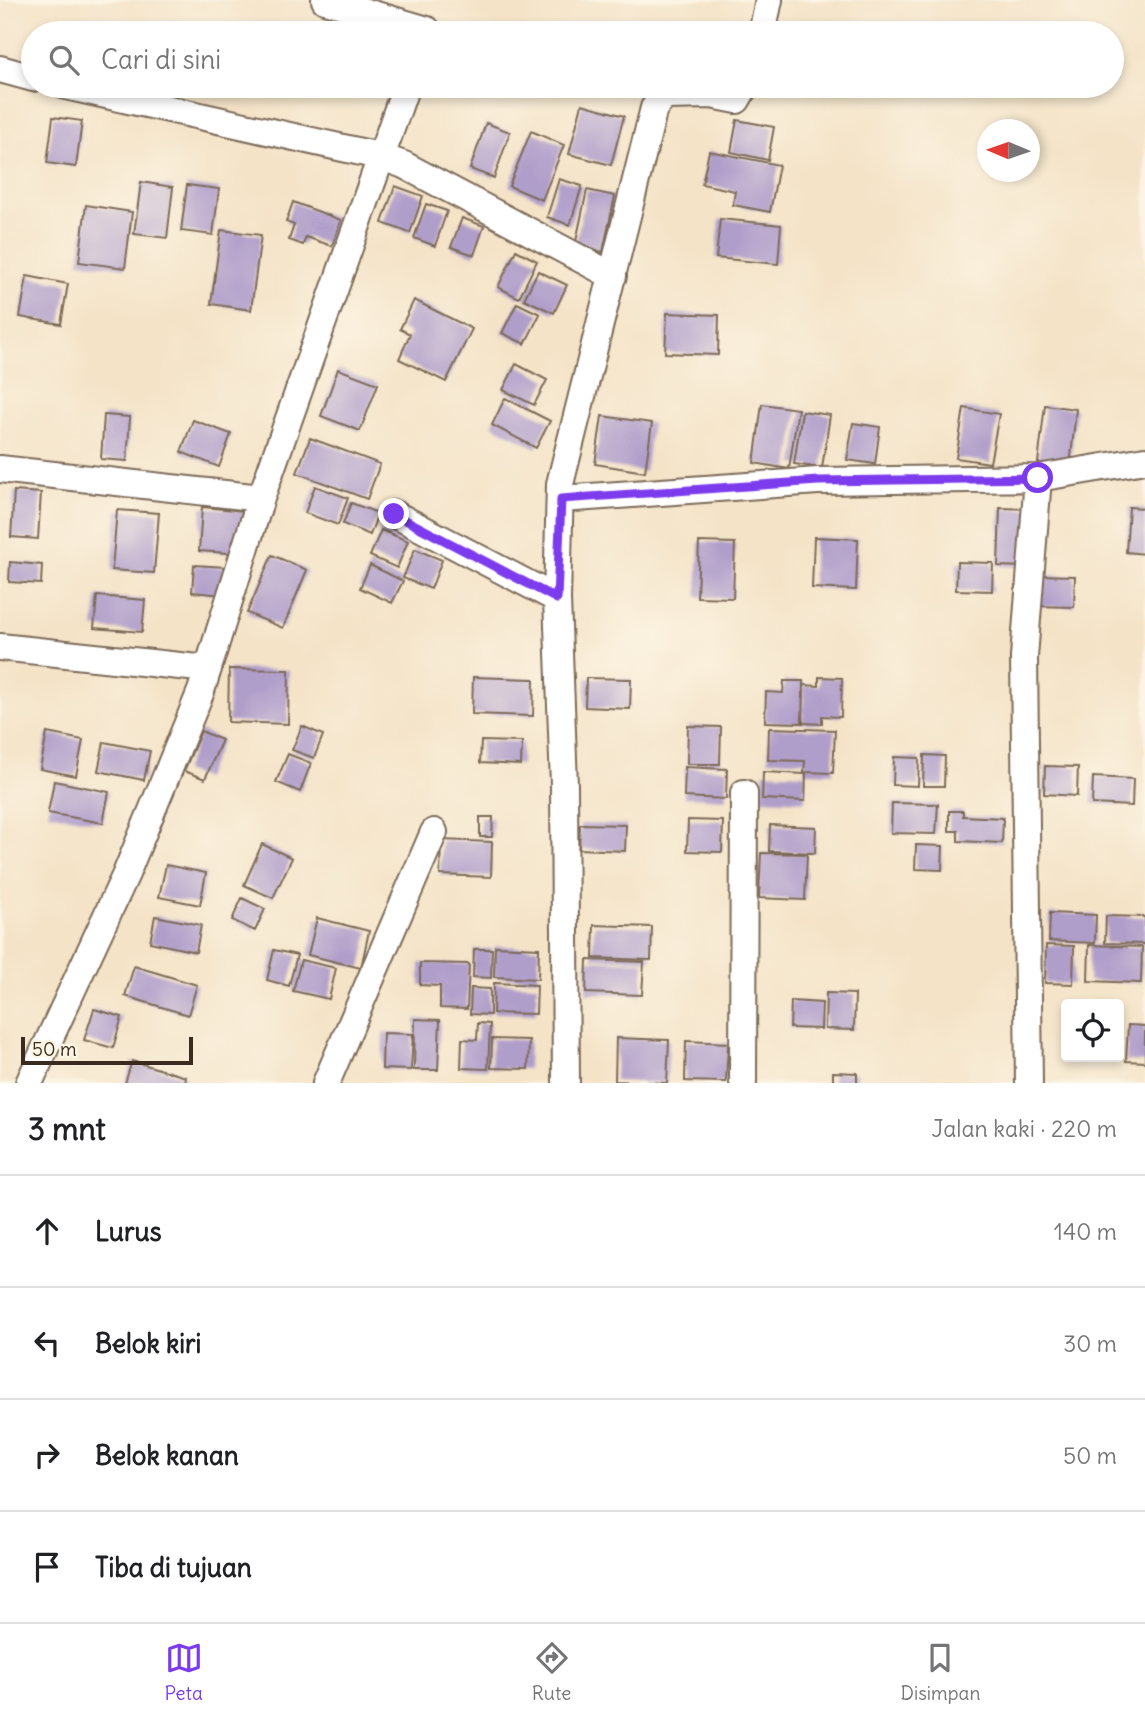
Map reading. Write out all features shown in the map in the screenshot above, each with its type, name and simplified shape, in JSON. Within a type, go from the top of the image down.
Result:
[{"type":"street","points":[[325,0],[412,21]]},
{"type":"street","points":[[765,21],[769,0]]},
{"type":"street","points":[[0,69],[21,75]]},
{"type":"street","points":[[120,98],[379,156],[404,165],[613,276]]},
{"type":"street","points":[[29,1083],[126,874],[208,669],[261,498],[401,98]]},
{"type":"street","points":[[566,1083],[564,785],[557,599],[560,484],[654,107],[664,98]]},
{"type":"street","points":[[561,499],[818,481],[1038,478],[1145,460]]},
{"type":"street","points":[[0,469],[261,498]]},
{"type":"street","points":[[1028,1083],[1024,657],[1038,478]]},
{"type":"street","points":[[394,514],[557,599]]},
{"type":"street","points":[[0,647],[208,669]]},
{"type":"street","points":[[743,1083],[744,793]]},
{"type":"street","points":[[326,1083],[434,832]]},
{"type":"building","points":[[582,104],[624,116],[611,165],[569,154]]},
{"type":"building","points":[[53,117],[82,121],[76,167],[47,163]]},
{"type":"building","points":[[737,120],[774,127],[768,160],[731,152]]},
{"type":"building","points":[[486,123],[510,132],[494,178],[470,169]]},
{"type":"building","points":[[531,131],[564,145],[542,200],[509,186]]},
{"type":"building","points":[[709,151],[779,165],[770,212],[733,205],[735,191],[702,184]]},
{"type":"building","points":[[559,179],[582,186],[570,225],[547,217]]},
{"type":"building","points":[[141,182],[173,187],[167,238],[134,234]]},
{"type":"building","points":[[187,185],[219,189],[213,235],[181,231]]},
{"type":"building","points":[[395,186],[423,196],[410,233],[382,223]]},
{"type":"building","points":[[587,190],[615,196],[603,252],[575,246]]},
{"type":"building","points":[[293,202],[341,220],[332,246],[306,237],[303,245],[289,240],[294,225],[286,222]]},
{"type":"building","points":[[426,204],[447,211],[435,246],[414,238]]},
{"type":"building","points":[[86,205],[132,212],[125,268],[79,262]]},
{"type":"building","points":[[462,218],[484,226],[474,255],[451,247]]},
{"type":"building","points":[[720,219],[781,225],[778,264],[716,258]]},
{"type":"building","points":[[221,230],[261,235],[251,310],[211,304]]},
{"type":"building","points":[[516,250],[537,261],[519,298],[498,287]]},
{"type":"building","points":[[538,271],[567,285],[554,313],[524,299]]},
{"type":"building","points":[[27,276],[68,284],[61,324],[20,317]]},
{"type":"building","points":[[414,300],[472,329],[446,382],[399,359],[410,334],[400,329]]},
{"type":"building","points":[[517,303],[540,314],[525,344],[502,333]]},
{"type":"building","points":[[667,313],[719,315],[718,355],[665,353]]},
{"type":"building","points":[[516,364],[547,380],[534,405],[503,390]]},
{"type":"building","points":[[338,369],[378,384],[360,431],[321,416]]},
{"type":"building","points":[[505,398],[550,421],[536,448],[492,425]]},
{"type":"building","points":[[762,404],[798,409],[789,469],[754,463]]},
{"type":"building","points":[[1045,405],[1076,409],[1070,467],[1038,463]]},
{"type":"building","points":[[964,408],[999,414],[990,463],[956,458]]},
{"type":"building","points":[[802,411],[830,415],[822,468],[794,464]]},
{"type":"building","points":[[104,415],[130,417],[127,461],[101,459]]},
{"type":"building","points":[[602,416],[652,423],[645,472],[595,464]]},
{"type":"building","points":[[193,420],[231,434],[219,467],[181,452]]},
{"type":"building","points":[[853,423],[880,427],[875,464],[847,460]]},
{"type":"building","points":[[310,438],[380,464],[367,499],[297,473]]},
{"type":"building","points":[[315,486],[348,498],[338,525],[305,513]]},
{"type":"building","points":[[14,491],[41,493],[38,539],[11,537]]},
{"type":"building","points":[[351,503],[378,513],[370,535],[343,524]]},
{"type":"building","points":[[202,507],[246,511],[243,554],[199,551]]},
{"type":"building","points":[[1129,507],[1145,508],[1145,554],[1126,552]]},
{"type":"building","points":[[1000,508],[1030,509],[1028,567],[998,566]]},
{"type":"building","points":[[117,510],[159,513],[154,573],[112,570]]},
{"type":"building","points":[[381,530],[408,541],[397,568],[370,556]]},
{"type":"building","points":[[814,537],[858,539],[856,590],[812,588]]},
{"type":"building","points":[[699,542],[735,543],[733,598],[697,597]]},
{"type":"building","points":[[415,549],[442,560],[431,589],[403,578]]},
{"type":"building","points":[[272,555],[307,570],[283,628],[247,613]]},
{"type":"building","points":[[10,562],[42,565],[41,584],[9,582]]},
{"type":"building","points":[[957,562],[993,563],[992,591],[956,590]]},
{"type":"building","points":[[194,565],[226,567],[224,595],[192,592]]},
{"type":"building","points":[[370,565],[403,581],[392,603],[360,588]]},
{"type":"building","points":[[1036,575],[1075,576],[1074,607],[1035,606]]},
{"type":"building","points":[[97,596],[145,600],[142,632],[94,628]]},
{"type":"building","points":[[229,669],[289,670],[288,724],[228,722]]},
{"type":"building","points":[[473,677],[534,679],[533,716],[472,714]]},
{"type":"building","points":[[819,677],[842,678],[841,717],[822,716],[822,724],[803,723],[804,685],[819,686]]},
{"type":"building","points":[[586,678],[631,679],[630,709],[585,707]]},
{"type":"building","points":[[784,681],[803,681],[802,723],[765,722],[766,692],[783,693]]},
{"type":"building","points":[[302,726],[323,735],[314,758],[292,750]]},
{"type":"building","points":[[688,726],[721,727],[720,764],[687,764]]},
{"type":"building","points":[[769,728],[835,730],[833,773],[804,772],[805,761],[768,760]]},
{"type":"building","points":[[201,731],[222,740],[205,779],[184,771]]},
{"type":"building","points":[[47,733],[83,740],[76,776],[40,769]]},
{"type":"building","points":[[481,741],[522,742],[521,765],[480,763]]},
{"type":"building","points":[[104,742],[150,751],[144,780],[98,771]]},
{"type":"building","points":[[288,754],[311,763],[300,792],[276,782]]},
{"type":"building","points":[[924,755],[945,756],[944,786],[923,786]]},
{"type":"building","points":[[894,757],[919,758],[918,786],[893,785]]},
{"type":"building","points":[[1045,766],[1078,767],[1077,796],[1044,794]]},
{"type":"building","points":[[685,767],[727,769],[726,799],[684,797]]},
{"type":"building","points":[[763,772],[806,774],[805,801],[762,799]]},
{"type":"building","points":[[1093,777],[1133,779],[1132,806],[1092,804]]},
{"type":"building","points":[[54,781],[109,792],[103,823],[48,813]]},
{"type":"building","points":[[892,803],[938,804],[936,834],[891,833]]},
{"type":"building","points":[[949,811],[963,811],[963,816],[1003,818],[1002,843],[958,841],[958,831],[949,831]]},
{"type":"building","points":[[480,817],[493,817],[492,837],[480,837]]},
{"type":"building","points":[[688,820],[723,821],[722,852],[687,851]]},
{"type":"building","points":[[580,824],[626,825],[625,851],[579,849]]},
{"type":"building","points":[[770,825],[816,827],[815,853],[769,851]]},
{"type":"building","points":[[441,840],[492,842],[491,877],[440,875]]},
{"type":"building","points":[[262,844],[292,858],[273,898],[244,885]]},
{"type":"building","points":[[916,845],[943,846],[942,870],[915,869]]},
{"type":"building","points":[[761,853],[807,854],[805,900],[759,898]]},
{"type":"building","points":[[166,865],[206,873],[200,905],[159,897]]},
{"type":"building","points":[[242,898],[265,909],[255,931],[232,920]]},
{"type":"building","points":[[1050,913],[1096,915],[1095,943],[1049,941]]},
{"type":"building","points":[[155,916],[201,925],[196,952],[150,942]]},
{"type":"building","points":[[1106,916],[1145,917],[1145,944],[1105,943]]},
{"type":"building","points":[[317,918],[369,931],[361,968],[308,955]]},
{"type":"building","points":[[594,925],[652,927],[651,960],[593,958]]},
{"type":"building","points":[[1046,945],[1074,946],[1073,984],[1045,983]]},
{"type":"building","points":[[1089,945],[1142,947],[1141,983],[1088,981]]},
{"type":"building","points":[[495,946],[539,948],[538,979],[494,977]]},
{"type":"building","points":[[474,949],[492,949],[491,978],[473,977]]},
{"type":"building","points":[[274,950],[297,955],[289,986],[267,980]]},
{"type":"building","points":[[301,960],[336,968],[329,999],[293,991]]},
{"type":"building","points":[[587,960],[644,962],[642,995],[586,993]]},
{"type":"building","points":[[420,963],[469,964],[467,1009],[440,1008],[440,986],[420,985]]},
{"type":"building","points":[[134,966],[197,985],[188,1015],[125,996]]},
{"type":"building","points":[[494,983],[537,985],[536,1014],[493,1013]]},
{"type":"building","points":[[471,988],[490,989],[490,1015],[470,1014]]},
{"type":"building","points":[[826,993],[855,994],[854,1030],[825,1029]]},
{"type":"building","points":[[791,1001],[822,1003],[821,1029],[790,1028]]},
{"type":"building","points":[[94,1009],[122,1017],[113,1048],[84,1040]]},
{"type":"building","points":[[415,1019],[440,1020],[438,1070],[414,1070]]},
{"type":"building","points":[[478,1023],[490,1024],[488,1069],[461,1068],[462,1039],[477,1040]]},
{"type":"building","points":[[1128,1025],[1145,1026],[1145,1062],[1126,1061]]},
{"type":"building","points":[[383,1033],[413,1034],[411,1070],[382,1069]]},
{"type":"building","points":[[616,1038],[669,1040],[667,1083],[615,1081]]},
{"type":"building","points":[[492,1039],[529,1040],[528,1069],[491,1068]]},
{"type":"building","points":[[686,1041],[728,1043],[726,1082],[685,1081]]},
{"type":"building","points":[[132,1061],[186,1077],[185,1083],[125,1083]]},
{"type":"building","points":[[833,1072],[857,1073],[857,1083],[833,1083]]},
{"type":"route","points":[[394,514],[557,599],[561,499],[818,481],[1038,478]]}]
